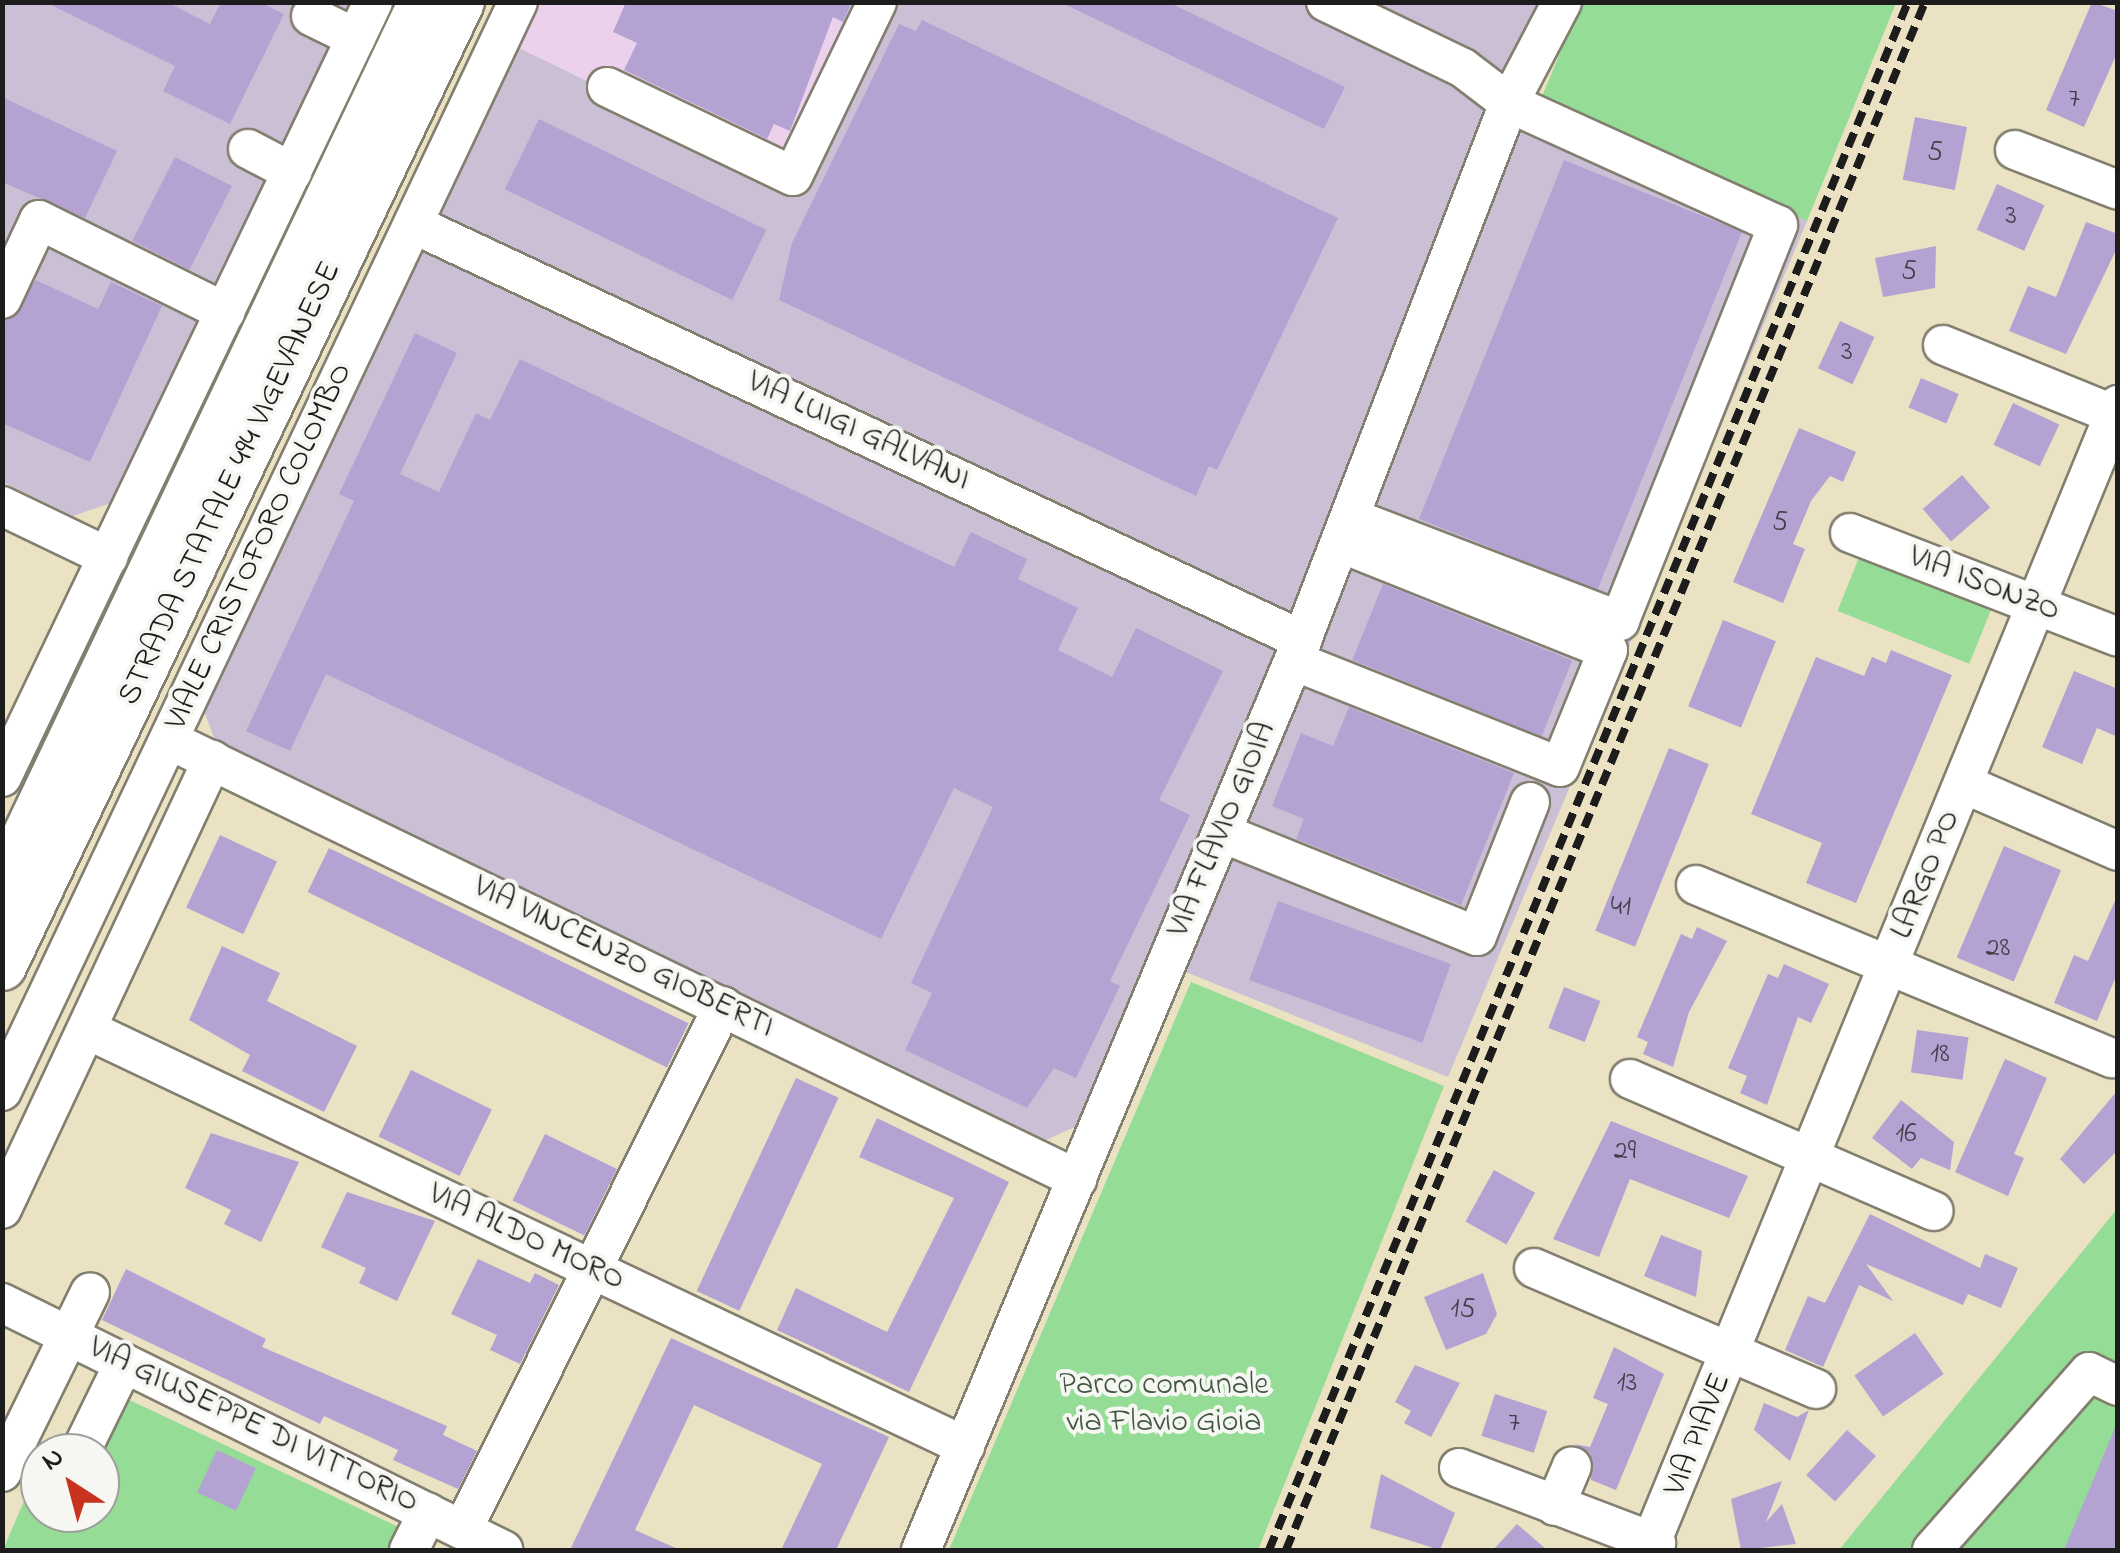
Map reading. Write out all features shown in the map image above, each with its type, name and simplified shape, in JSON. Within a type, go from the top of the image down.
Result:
[{"type":"main road","name":"STRADA STATALE 494 VIGEVANESE","points":[[2,888],[423,2]]},
{"type":"main road","name":"STRADA STATALE 494 VIGEVANESE","points":[[2,966],[460,2]]},
{"type":"street","points":[[2,777],[373,2]]},
{"type":"street","name":"VIALE CRISTOFORO COLOMBO","points":[[2,1091],[518,2]]},
{"type":"street","points":[[606,87],[793,176],[877,2]]},
{"type":"street","points":[[1326,2],[1463,68],[1509,104],[1778,224],[1620,621],[1346,531]]},
{"type":"street","name":"VIA FLAVIO GIOIA","points":[[922,1550],[1298,651],[1509,104],[1562,2]]},
{"type":"street","points":[[312,16],[356,38]]},
{"type":"street","points":[[248,149],[292,172]]},
{"type":"street","points":[[2015,150],[2118,190]]},
{"type":"street","points":[[2,299],[39,220],[225,312]]},
{"type":"street","name":"VIA LUIGI GALVANI","points":[[413,224],[1298,651],[1560,766],[1608,650],[1346,531]]},
{"type":"street","points":[[1943,345],[2116,412]]},
{"type":"street","name":"LARGO PO","points":[[1890,966],[2116,412]]},
{"type":"street","points":[[2,506],[108,557]]},
{"type":"street","name":"VIA ISONZO","points":[[1850,533],[2118,637]]},
{"type":"street","name":"VIA VINCENZO GIOBERTI","points":[[169,740],[1077,1179]]},
{"type":"street","points":[[2,1209],[212,760]]},
{"type":"street","name":"LARGO PO","points":[[1964,784],[2118,851]]},
{"type":"street","points":[[1222,833],[1476,936],[1530,802]]},
{"type":"street","points":[[1696,885],[2112,1058]]},
{"type":"street","name":"VIA PIAVE","points":[[1459,1468],[1655,1548],[1890,966]]},
{"type":"street","points":[[463,1529],[586,1267],[723,1006]]},
{"type":"street","name":"VIA ALDO MORO","points":[[88,1030],[965,1446]]},
{"type":"street","points":[[1630,1079],[1933,1211]]},
{"type":"street","name":"VIA PIAVE","points":[[1534,1268],[1816,1389]]},
{"type":"street","points":[[2,1472],[90,1292]]},
{"type":"street","name":"VIA GIUSEPPE DI VITTORIO","points":[[11,1320],[69,1336],[503,1550]]},
{"type":"street","points":[[90,1433],[124,1363]]},
{"type":"street","points":[[1932,1550],[2088,1372],[2118,1386]]},
{"type":"street","points":[[1556,1506],[1572,1466]]},
{"type":"street","points":[[409,1550],[428,1512]]},
{"type":"shaded area","points":[[2,3],[351,3],[117,501],[73,516],[3,482]]},
{"type":"shaded area","points":[[537,3],[886,3],[797,184],[515,46]]},
{"type":"shaded area","points":[[886,3],[1545,3],[1526,49],[1538,106],[1807,221],[1448,1077],[1153,959],[1083,1123],[1046,1140],[217,746],[203,708],[515,46],[796,183]]},
{"type":"green space","points":[[1581,3],[1896,3],[1807,221],[1538,106]]},
{"type":"green space","points":[[1860,555],[1992,608],[1969,664],[1838,611]]},
{"type":"green space","name":"Parco comunale via Flavio Gioia","points":[[1191,982],[1444,1086],[1258,1550],[949,1550]]},
{"type":"green space","points":[[2117,1209],[2117,1550],[1839,1550]]},
{"type":"green space","points":[[121,1396],[405,1530],[395,1550],[3,1550],[20,1510],[20,1533],[120,1533],[120,1433],[107,1433]]},
{"type":"building","points":[[45,2],[167,2],[210,24],[221,2],[260,2],[284,14],[230,124],[163,91],[175,66]]},
{"type":"building","points":[[626,2],[852,2],[843,22],[833,17],[790,131],[774,124],[767,139],[624,70],[637,43],[613,32]]},
{"type":"building","points":[[1060,2],[1168,2],[1345,87],[1324,129]]},
{"type":"building","points":[[2092,2],[2118,11],[2118,51],[2084,127],[2046,110]]},
{"type":"building","points":[[922,20],[1338,218],[1217,470],[1209,466],[1196,496],[779,300],[792,243],[899,24],[916,31]]},
{"type":"building","points":[[2,97],[117,151],[85,218],[2,182]]},
{"type":"building","points":[[1915,117],[1967,127],[1955,190],[1903,180]]},
{"type":"building","points":[[539,119],[766,230],[732,300],[505,189]]},
{"type":"building","points":[[175,157],[232,186],[189,270],[132,241]]},
{"type":"building","points":[[1564,160],[1742,232],[1597,591],[1419,519]]},
{"type":"building","points":[[1997,184],[2045,205],[2024,251],[1977,230]]},
{"type":"building","points":[[2086,222],[2118,234],[2118,246],[2066,354],[2009,331],[2028,286],[2056,297]]},
{"type":"building","points":[[1936,246],[1935,288],[1883,297],[1875,258]]},
{"type":"building","points":[[36,280],[98,309],[111,282],[162,306],[90,462],[2,423],[2,326]]},
{"type":"building","points":[[1840,321],[1874,337],[1852,384],[1818,368]]},
{"type":"building","points":[[415,333],[457,353],[400,474],[439,492],[476,413],[490,420],[520,359],[954,567],[971,532],[1027,559],[1018,579],[1078,608],[1058,650],[1112,677],[1136,628],[1223,671],[1159,800],[1190,815],[1110,981],[1120,986],[1076,1078],[1054,1068],[1027,1108],[905,1050],[932,993],[911,983],[993,807],[954,788],[881,939],[326,674],[290,751],[246,731],[354,501],[339,494]]},
{"type":"building","points":[[1921,378],[1959,394],[1946,423],[1908,407]]},
{"type":"building","points":[[2013,403],[2059,425],[2040,466],[1994,445]]},
{"type":"building","points":[[1799,428],[1856,452],[1843,482],[1830,476],[1811,501],[1793,544],[1805,549],[1783,603],[1733,582]]},
{"type":"building","points":[[1962,475],[1990,507],[1951,542],[1923,509]]},
{"type":"building","points":[[1383,584],[1572,660],[1541,736],[1352,660]]},
{"type":"building","points":[[1723,620],[1776,641],[1741,728],[1688,706]]},
{"type":"building","points":[[1891,650],[1952,675],[1856,903],[1806,883],[1822,843],[1751,814],[1816,657],[1864,676],[1872,657],[1886,663]]},
{"type":"building","points":[[2074,671],[2118,689],[2118,737],[2097,728],[2082,764],[2042,747]]},
{"type":"building","points":[[1349,707],[1514,773],[1461,905],[1296,839],[1304,819],[1272,806],[1301,733],[1333,746]]},
{"type":"building","points":[[1669,748],[1709,764],[1635,947],[1595,931]]},
{"type":"building","points":[[220,835],[277,862],[243,934],[186,908]]},
{"type":"building","points":[[2004,846],[2061,870],[2014,982],[1957,957]]},
{"type":"building","points":[[329,848],[689,1023],[667,1067],[308,892]]},
{"type":"building","points":[[2118,894],[2118,972],[2097,1021],[2054,1003],[2074,955],[2088,961]]},
{"type":"building","points":[[1278,901],[1451,964],[1422,1043],[1249,980]]},
{"type":"building","points":[[1697,927],[1727,941],[1689,1012],[1673,1067],[1643,1054],[1648,1042],[1637,1037],[1681,934],[1692,939]]},
{"type":"building","points":[[222,946],[280,973],[267,1001],[357,1046],[324,1112],[242,1071],[250,1055],[189,1020]]},
{"type":"building","points":[[1784,964],[1829,984],[1811,1023],[1798,1017],[1767,1105],[1740,1093],[1747,1076],[1728,1068],[1768,974],[1778,978]]},
{"type":"building","points":[[1564,987],[1600,1001],[1585,1042],[1548,1028]]},
{"type":"building","points":[[1917,1030],[1968,1037],[1963,1080],[1911,1073]]},
{"type":"building","points":[[2005,1059],[2047,1078],[2014,1154],[2024,1158],[2008,1196],[1955,1172]]},
{"type":"building","points":[[411,1070],[492,1109],[459,1176],[379,1137]]},
{"type":"building","points":[[796,1078],[839,1098],[739,1311],[697,1291]]},
{"type":"building","points":[[2118,1090],[2118,1150],[2084,1184],[2060,1159]]},
{"type":"building","points":[[1901,1100],[1954,1142],[1950,1170],[1921,1158],[1912,1169],[1872,1138]]},
{"type":"building","points":[[877,1118],[1009,1182],[909,1392],[777,1330],[796,1288],[887,1332],[954,1198],[859,1157]]},
{"type":"building","points":[[1611,1121],[1748,1176],[1729,1218],[1630,1179],[1599,1257],[1553,1239]]},
{"type":"building","points":[[211,1133],[299,1162],[261,1242],[224,1224],[231,1210],[185,1188]]},
{"type":"building","points":[[545,1134],[617,1169],[584,1236],[513,1201]]},
{"type":"building","points":[[1494,1170],[1535,1193],[1507,1244],[1465,1222]]},
{"type":"building","points":[[347,1192],[435,1221],[397,1301],[359,1283],[366,1268],[321,1247]]},
{"type":"building","points":[[1870,1214],[1980,1268],[1985,1254],[2018,1268],[2001,1308],[1968,1294],[1963,1305],[1866,1264],[1893,1301],[1859,1285],[1823,1367],[1785,1350],[1808,1296],[1825,1303]]},
{"type":"building","points":[[1661,1235],[1702,1251],[1696,1297],[1644,1276]]},
{"type":"building","points":[[478,1259],[530,1283],[535,1273],[559,1285],[520,1364],[490,1350],[497,1335],[451,1314]]},
{"type":"building","points":[[126,1269],[266,1339],[262,1347],[447,1426],[443,1435],[477,1451],[458,1489],[393,1460],[398,1450],[324,1416],[320,1424],[102,1320]]},
{"type":"building","points":[[1483,1273],[1497,1314],[1486,1334],[1446,1350],[1424,1297]]},
{"type":"building","points":[[1915,1333],[1944,1374],[1883,1416],[1854,1375]]},
{"type":"building","points":[[671,1338],[889,1437],[836,1550],[781,1550],[822,1464],[694,1405],[635,1530],[680,1550],[570,1550]]},
{"type":"building","points":[[1614,1347],[1664,1374],[1616,1490],[1591,1480],[1590,1453],[1574,1444],[1590,1447],[1608,1404],[1593,1398]]},
{"type":"building","points":[[1415,1365],[1460,1383],[1431,1437],[1404,1423],[1411,1411],[1395,1402]]},
{"type":"building","points":[[1495,1394],[1547,1411],[1534,1453],[1481,1436]]},
{"type":"building","points":[[1764,1403],[1797,1417],[1809,1410],[1790,1461],[1754,1430]]},
{"type":"building","points":[[2117,1423],[2118,1550],[2064,1550]]},
{"type":"building","points":[[1847,1430],[1876,1456],[1835,1501],[1806,1475]]},
{"type":"building","points":[[217,1450],[256,1468],[236,1511],[197,1493]]},
{"type":"building","points":[[1381,1474],[1455,1513],[1440,1550],[1370,1528]]},
{"type":"building","points":[[1782,1481],[1766,1522],[1782,1504],[1796,1544],[1741,1550],[1731,1499]]},
{"type":"building","points":[[1517,1524],[1547,1550],[1493,1550]]},
{"type":"railway","points":[[1269,1550],[1908,2]]},
{"type":"railway","points":[[1286,1550],[1925,2]]}]
